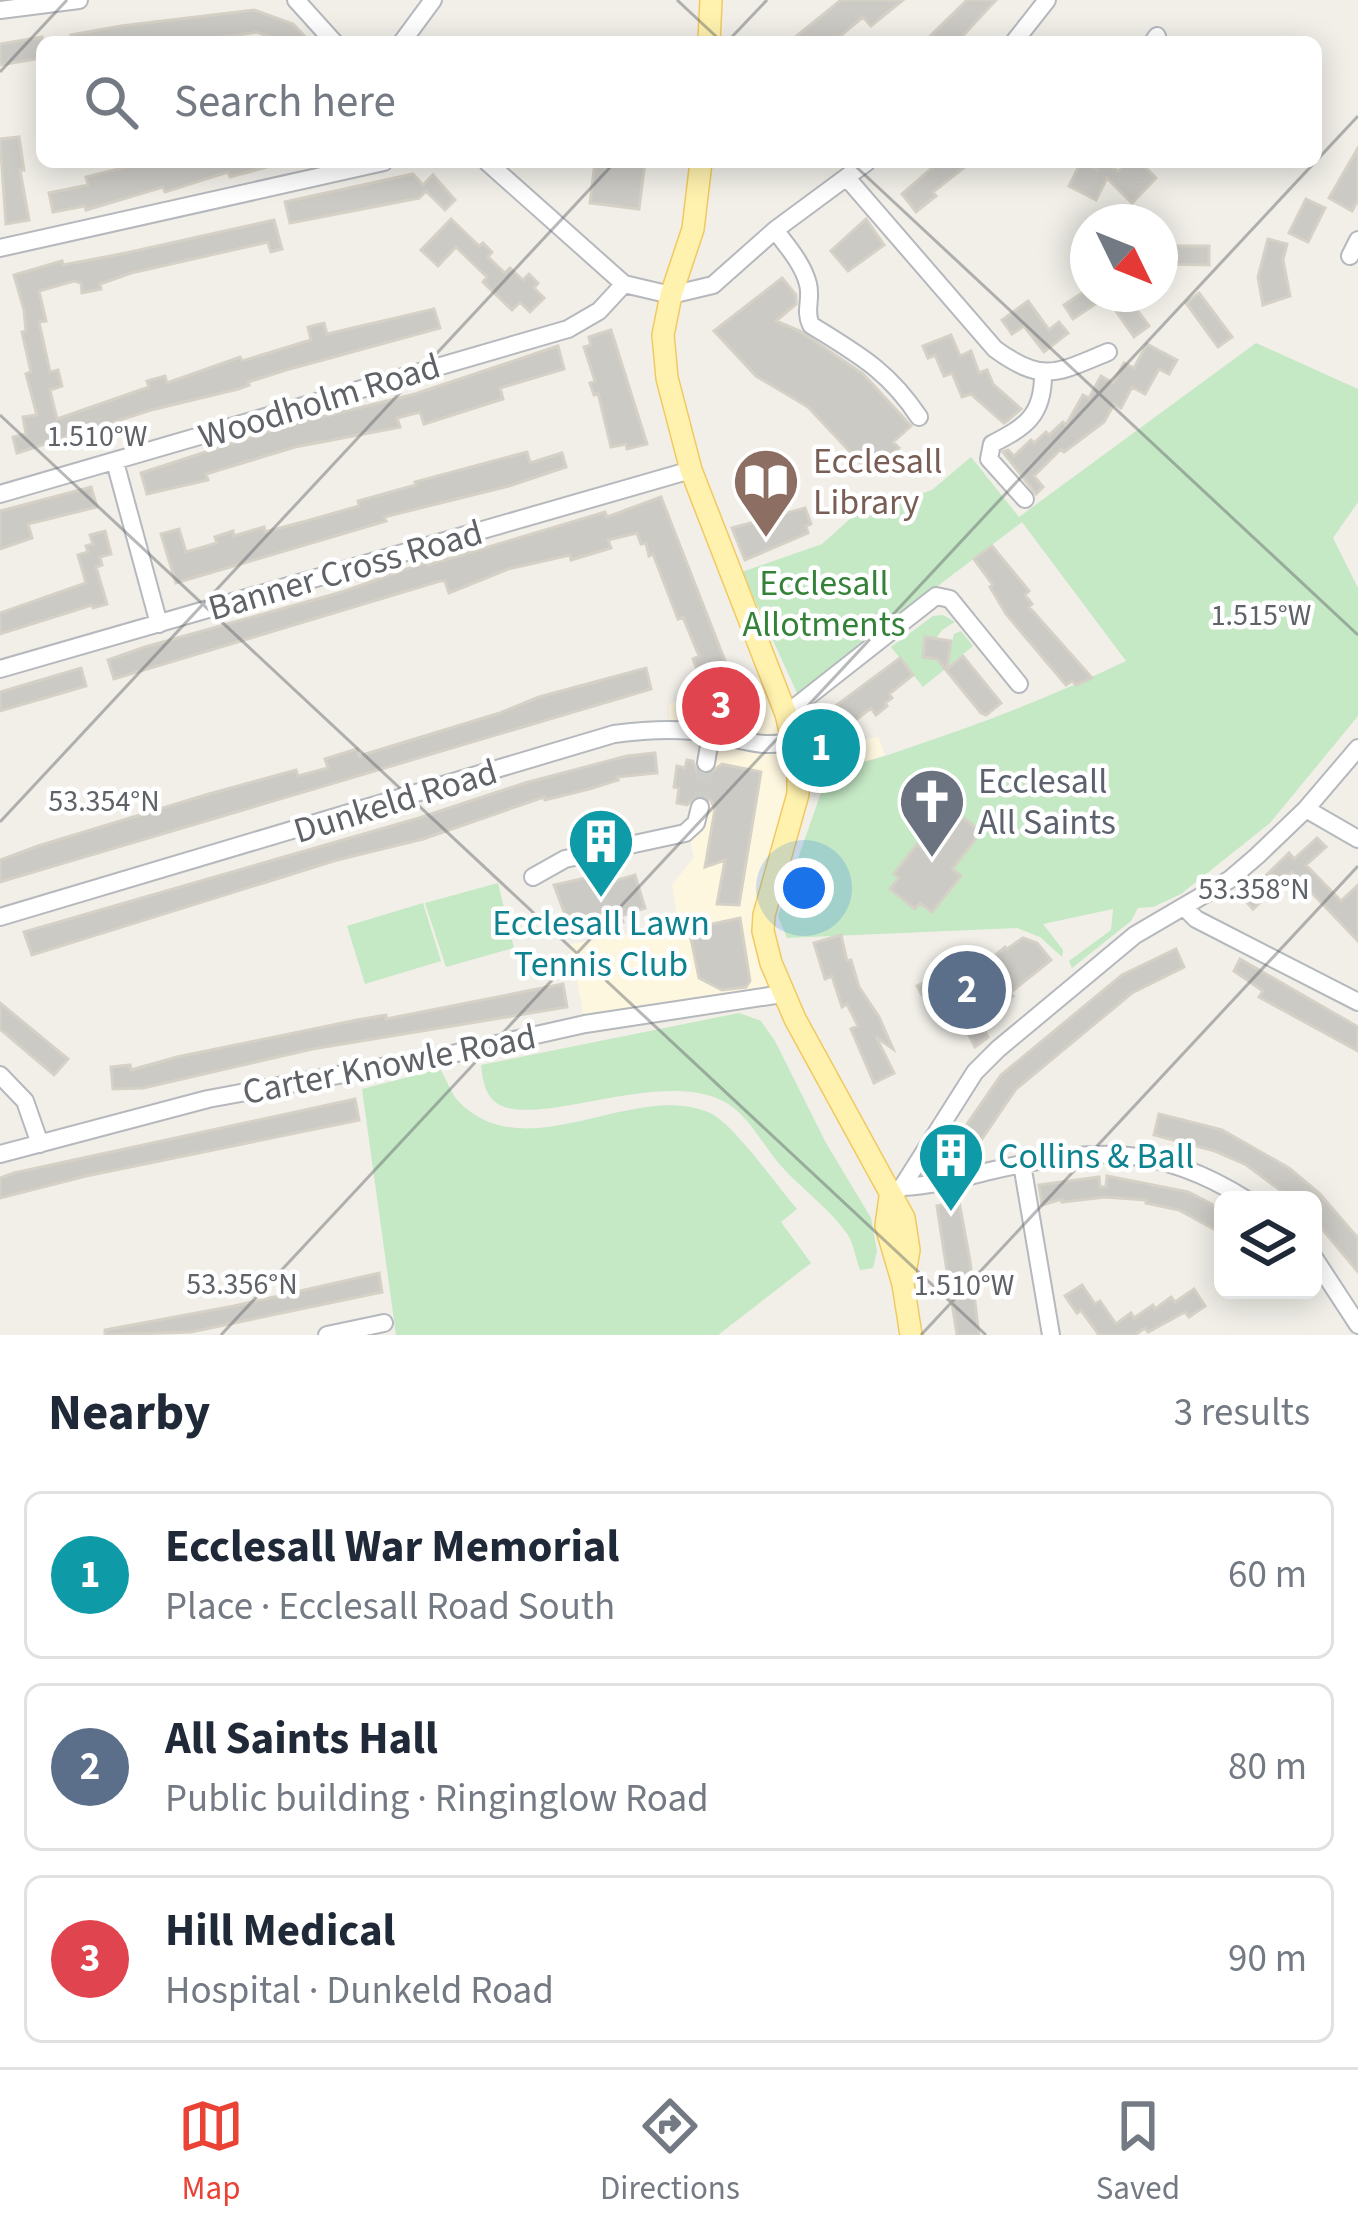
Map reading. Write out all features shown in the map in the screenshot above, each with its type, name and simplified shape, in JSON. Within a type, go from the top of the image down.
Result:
[{"type":"main road","points":[[709,36],[711,0]]},
{"type":"main road","points":[[700,168],[693,229],[670,295],[663,347],[691,470],[794,740],[798,794],[763,931],[782,994],[896,1192],[886,1226],[903,1284],[911,1335]]},
{"type":"street","points":[[0,10],[79,0]]},
{"type":"street","points":[[296,0],[329,36]]},
{"type":"street","points":[[406,36],[433,0]]},
{"type":"street","points":[[1019,36],[1047,0]]},
{"type":"street","points":[[0,248],[357,168]]},
{"type":"street","points":[[494,168],[624,284],[670,295],[713,285],[775,230],[860,168]]},
{"type":"street","points":[[847,178],[994,349],[1020,368],[1043,375],[1108,352]]},
{"type":"street","points":[[775,230],[798,261],[808,286],[806,317],[811,325],[864,356],[899,387],[920,417]]},
{"type":"street","name":"Woodholm Road","points":[[0,494],[568,329],[599,311],[624,284]]},
{"type":"street","points":[[1025,499],[989,459],[992,444],[1016,434],[1038,411],[1043,375]]},
{"type":"street","points":[[115,462],[159,624]]},
{"type":"street","name":"Banner Cross Road","points":[[0,669],[691,470]]},
{"type":"street","points":[[786,714],[936,596],[950,599],[1019,684]]},
{"type":"street","name":"Dunkeld Road","points":[[0,917],[614,734],[641,730],[711,734],[776,746],[794,740]]},
{"type":"street","points":[[706,763],[711,734]]},
{"type":"street","points":[[896,1192],[975,1072],[998,1049],[1135,935],[1229,880],[1306,809],[1358,748]]},
{"type":"street","points":[[533,877],[565,859],[685,833],[696,823],[700,807]]},
{"type":"street","points":[[1306,809],[1358,839]]},
{"type":"street","points":[[1185,908],[1196,919],[1358,1002]]},
{"type":"street","name":"Carter Knowle Road","points":[[0,1154],[208,1099],[585,1024],[782,994]]},
{"type":"street","points":[[0,1075],[25,1101],[40,1144]]},
{"type":"street","points":[[896,1192],[1087,1152],[1133,1155],[1184,1167],[1230,1191]]},
{"type":"street","points":[[1022,1164],[1051,1335]]},
{"type":"street","points":[[1322,1270],[1358,1325]]},
{"type":"street","points":[[327,1335],[384,1323]]},
{"type":"shaded area","points":[[771,674],[796,751],[878,737],[885,755],[850,766],[831,764],[798,778],[769,895],[782,994],[585,1024],[570,944],[678,926],[672,885],[694,857],[691,845],[705,735],[670,729],[669,704]]},
{"type":"green space","name":"Ecclesall Allotments","points":[[1256,343],[1358,389],[1358,502],[1333,538],[1358,588],[1358,716],[1270,823],[1181,894],[1153,907],[1138,908],[1131,921],[1072,968],[1069,961],[1111,930],[1113,909],[1043,924],[1063,950],[1062,957],[1040,937],[1017,928],[787,938],[778,916],[831,764],[873,760],[941,737],[1126,661],[1022,522],[797,693],[742,572],[822,544],[861,509],[932,490],[971,457],[1019,517]]},
{"type":"green space","points":[[933,616],[955,622],[942,630],[923,657],[948,660],[954,634],[961,631],[973,646],[923,687],[891,647]]},
{"type":"green space","points":[[498,883],[514,948],[446,967],[425,903]]},
{"type":"green space","points":[[423,903],[441,961],[365,984],[347,926]]},
{"type":"green space","points":[[739,1013],[761,1021],[775,1041],[826,1143],[871,1218],[877,1251],[873,1268],[860,1270],[841,1226],[783,1168],[740,1113],[721,1100],[695,1092],[665,1091],[519,1110],[495,1102],[484,1083],[481,1065]]},
{"type":"green space","points":[[440,1069],[458,1101],[485,1121],[516,1128],[548,1127],[648,1107],[680,1106],[710,1113],[742,1142],[797,1209],[781,1222],[811,1263],[718,1335],[396,1335],[362,1089]]},
{"type":"building","points":[[841,0],[903,0],[871,26],[863,17],[840,36],[796,36]]},
{"type":"building","points":[[967,0],[996,0],[963,36],[930,36]]},
{"type":"building","points":[[254,10],[293,24],[304,36],[257,32],[71,36]]},
{"type":"building","points":[[36,38],[36,59],[0,65],[0,44]]},
{"type":"building","points":[[19,137],[29,220],[6,224],[0,139]]},
{"type":"building","points":[[1358,148],[1358,200],[1352,211],[1329,198]]},
{"type":"building","points":[[122,168],[263,168],[230,177],[228,172],[165,192],[163,187],[86,210],[85,206],[53,212],[49,193],[88,185],[86,177]]},
{"type":"building","points":[[594,168],[644,168],[639,209],[590,203]]},
{"type":"building","points":[[932,168],[963,168],[916,212],[902,194]]},
{"type":"building","points":[[1078,168],[1146,168],[1156,178],[1132,203],[1107,178],[1096,200],[1069,186]]},
{"type":"building","points":[[413,174],[423,185],[433,175],[455,200],[445,210],[426,191],[419,198],[290,223],[285,202]]},
{"type":"building","points":[[1306,199],[1325,208],[1308,242],[1289,233]]},
{"type":"building","points":[[451,219],[492,252],[488,257],[505,273],[510,268],[523,280],[529,274],[538,283],[534,288],[544,298],[530,312],[520,302],[512,310],[456,247],[438,266],[421,250]]},
{"type":"building","points":[[866,219],[884,245],[848,271],[831,251]]},
{"type":"building","points":[[274,220],[282,249],[271,252],[268,242],[131,273],[82,293],[81,283],[74,281],[39,291],[46,321],[39,322],[50,372],[58,370],[62,386],[50,390],[57,419],[149,387],[147,381],[165,376],[167,383],[240,357],[242,361],[311,340],[308,327],[324,323],[327,334],[434,309],[440,328],[17,453],[13,437],[26,434],[23,417],[37,415],[26,374],[31,372],[22,332],[26,331],[24,310],[14,275],[62,261],[63,265],[126,253]]},
{"type":"building","points":[[1268,239],[1287,244],[1283,260],[1290,296],[1263,305],[1258,277]]},
{"type":"building","points":[[1178,246],[1209,246],[1209,265],[1178,264]]},
{"type":"building","points":[[782,278],[796,295],[796,304],[776,321],[800,331],[863,374],[911,426],[893,442],[899,448],[870,473],[808,407],[756,376],[714,331]]},
{"type":"building","points":[[1199,293],[1232,337],[1218,347],[1186,303]]},
{"type":"building","points":[[1028,301],[1049,330],[1059,322],[1068,333],[1044,352],[1024,326],[1012,334],[1002,320]]},
{"type":"building","points":[[1070,301],[1070,312],[1084,312],[1073,319],[1064,305]]},
{"type":"building","points":[[1116,312],[1138,312],[1149,326],[1134,337]]},
{"type":"building","points":[[611,330],[647,444],[627,449],[626,444],[611,447],[584,347],[591,345],[589,337]]},
{"type":"building","points":[[951,335],[960,356],[971,351],[979,373],[987,370],[993,384],[1021,409],[1004,423],[971,394],[962,397],[952,373],[944,376],[935,355],[928,358],[923,346]]},
{"type":"building","points":[[1147,344],[1177,360],[1169,374],[1159,369],[1145,394],[1132,387],[1121,408],[1114,404],[1104,422],[1064,452],[1061,449],[1034,476],[1043,487],[1036,494],[1003,452],[1014,456],[1031,440],[1034,443],[1046,432],[1049,435],[1063,422],[1066,425],[1083,395],[1089,398],[1101,376],[1113,383],[1124,363],[1134,368]]},
{"type":"building","points":[[558,346],[564,369],[500,388],[503,399],[424,424],[420,412],[397,418],[400,427],[295,447],[206,474],[208,480],[147,494],[141,473],[282,427],[415,394]]},
{"type":"building","points":[[527,452],[530,463],[562,453],[566,467],[384,517],[386,521],[176,583],[161,534],[179,529],[186,552],[217,543],[215,537],[233,531],[234,536],[264,527],[265,532],[310,520],[415,482]]},
{"type":"building","points":[[91,487],[97,507],[28,524],[32,538],[0,549],[0,511]]},
{"type":"building","points":[[661,497],[732,679],[743,721],[722,723],[719,713],[689,706],[709,700],[693,659],[699,656],[683,617],[678,619],[653,554],[649,556],[637,533],[608,540],[611,548],[571,560],[570,555],[508,569],[449,593],[445,581],[440,581],[114,679],[108,660],[342,592],[427,562],[605,512],[607,517]]},
{"type":"building","name":"Ecclesall Library","points":[[805,508],[811,524],[806,526],[808,533],[745,560],[732,528]]},
{"type":"building","points":[[105,531],[111,554],[100,557],[102,565],[96,567],[107,604],[0,634],[0,613],[86,583],[78,555],[93,544],[90,535]]},
{"type":"building","points":[[992,546],[1029,591],[1025,595],[1032,604],[1029,607],[1092,678],[1066,685],[1006,614],[974,559]]},
{"type":"building","points":[[925,637],[951,641],[947,669],[963,656],[1001,703],[986,715],[981,713],[937,659],[923,657]]},
{"type":"building","points":[[900,658],[913,675],[889,694],[892,698],[876,715],[871,708],[844,729],[830,710]]},
{"type":"building","points":[[81,668],[86,686],[0,711],[0,692]]},
{"type":"building","points":[[646,668],[651,689],[0,882],[0,860],[38,846],[296,770],[298,776],[328,768],[325,759],[357,749],[359,756],[539,697]]},
{"type":"building","points":[[655,753],[657,773],[617,777],[589,789],[544,797],[423,839],[337,860],[32,955],[24,932],[525,783]]},
{"type":"building","points":[[687,760],[705,776],[722,764],[761,772],[739,905],[717,904],[725,860],[705,867],[715,809],[710,799],[698,795],[687,805],[677,803],[677,766],[685,768]]},
{"type":"building","name":"Ecclesall All Saints","points":[[955,811],[981,832],[952,869],[961,876],[932,912],[920,903],[915,909],[890,889],[899,878],[894,874],[917,844],[925,850]]},
{"type":"building","points":[[1317,838],[1326,847],[1306,865],[1341,901],[1358,885],[1358,941],[1292,872],[1253,909],[1243,898],[1289,853],[1294,859]]},
{"type":"building","name":"Ecclesall Lawn Tennis Club","points":[[635,875],[645,908],[621,916],[623,922],[572,933],[554,885],[590,877],[593,887]]},
{"type":"building","points":[[740,918],[750,981],[746,987],[722,990],[699,978],[689,929]]},
{"type":"building","points":[[841,935],[847,961],[851,960],[859,987],[893,1049],[876,1037],[894,1073],[874,1083],[851,1029],[858,1026],[847,1004],[842,1007],[832,976],[825,979],[814,943]]},
{"type":"building","points":[[1023,938],[1037,943],[1051,960],[979,1020],[988,1037],[975,1047],[949,997],[929,1007],[917,986],[954,969],[960,980],[972,975]]},
{"type":"building","points":[[1176,949],[1184,967],[1132,993],[1016,1089],[969,1158],[952,1146],[1001,1075],[1122,975]]},
{"type":"building","points":[[1240,959],[1358,1027],[1358,1051],[1259,997],[1263,991],[1234,971]]},
{"type":"building","points":[[563,984],[567,1007],[312,1049],[143,1088],[113,1089],[111,1067],[130,1065],[131,1070],[357,1020],[386,1015],[386,1019]]},
{"type":"building","points":[[0,1003],[68,1059],[54,1075],[0,1029]]},
{"type":"building","points":[[355,1099],[359,1120],[0,1198],[0,1178],[14,1173]]},
{"type":"building","points":[[1159,1114],[1222,1130],[1289,1168],[1317,1191],[1281,1191],[1245,1164],[1154,1135]]},
{"type":"building","points":[[1107,1176],[1188,1192],[1214,1205],[1214,1229],[1179,1210],[1146,1200],[1062,1199],[1042,1205],[1039,1185],[1099,1177],[1100,1187],[1106,1187]]},
{"type":"building","points":[[1322,1196],[1358,1238],[1358,1272],[1322,1229]]},
{"type":"building","points":[[959,1201],[979,1335],[957,1335],[937,1206]]},
{"type":"building","points":[[379,1273],[382,1292],[191,1332],[105,1335],[105,1330]]},
{"type":"building","points":[[1082,1285],[1116,1324],[1131,1313],[1134,1318],[1153,1305],[1155,1309],[1171,1297],[1175,1302],[1194,1289],[1205,1306],[1148,1332],[1145,1328],[1135,1335],[1099,1335],[1065,1296]]},
{"type":"tunnel","points":[[700,807],[706,763]]},
{"type":"place","name":"Ecclesall Library","points":[[766,540]]},
{"type":"place","name":"Hill Medical","points":[[721,706]]},
{"type":"place","name":"Ecclesall War Memorial","points":[[821,748]]},
{"type":"place","name":"Ecclesall All Saints","points":[[932,860]]},
{"type":"place","name":"Ecclesall Lawn Tennis Club","points":[[601,900]]},
{"type":"place","name":"All Saints Hall","points":[[967,990]]},
{"type":"place","name":"Collins & Ball","points":[[951,1214]]}]
